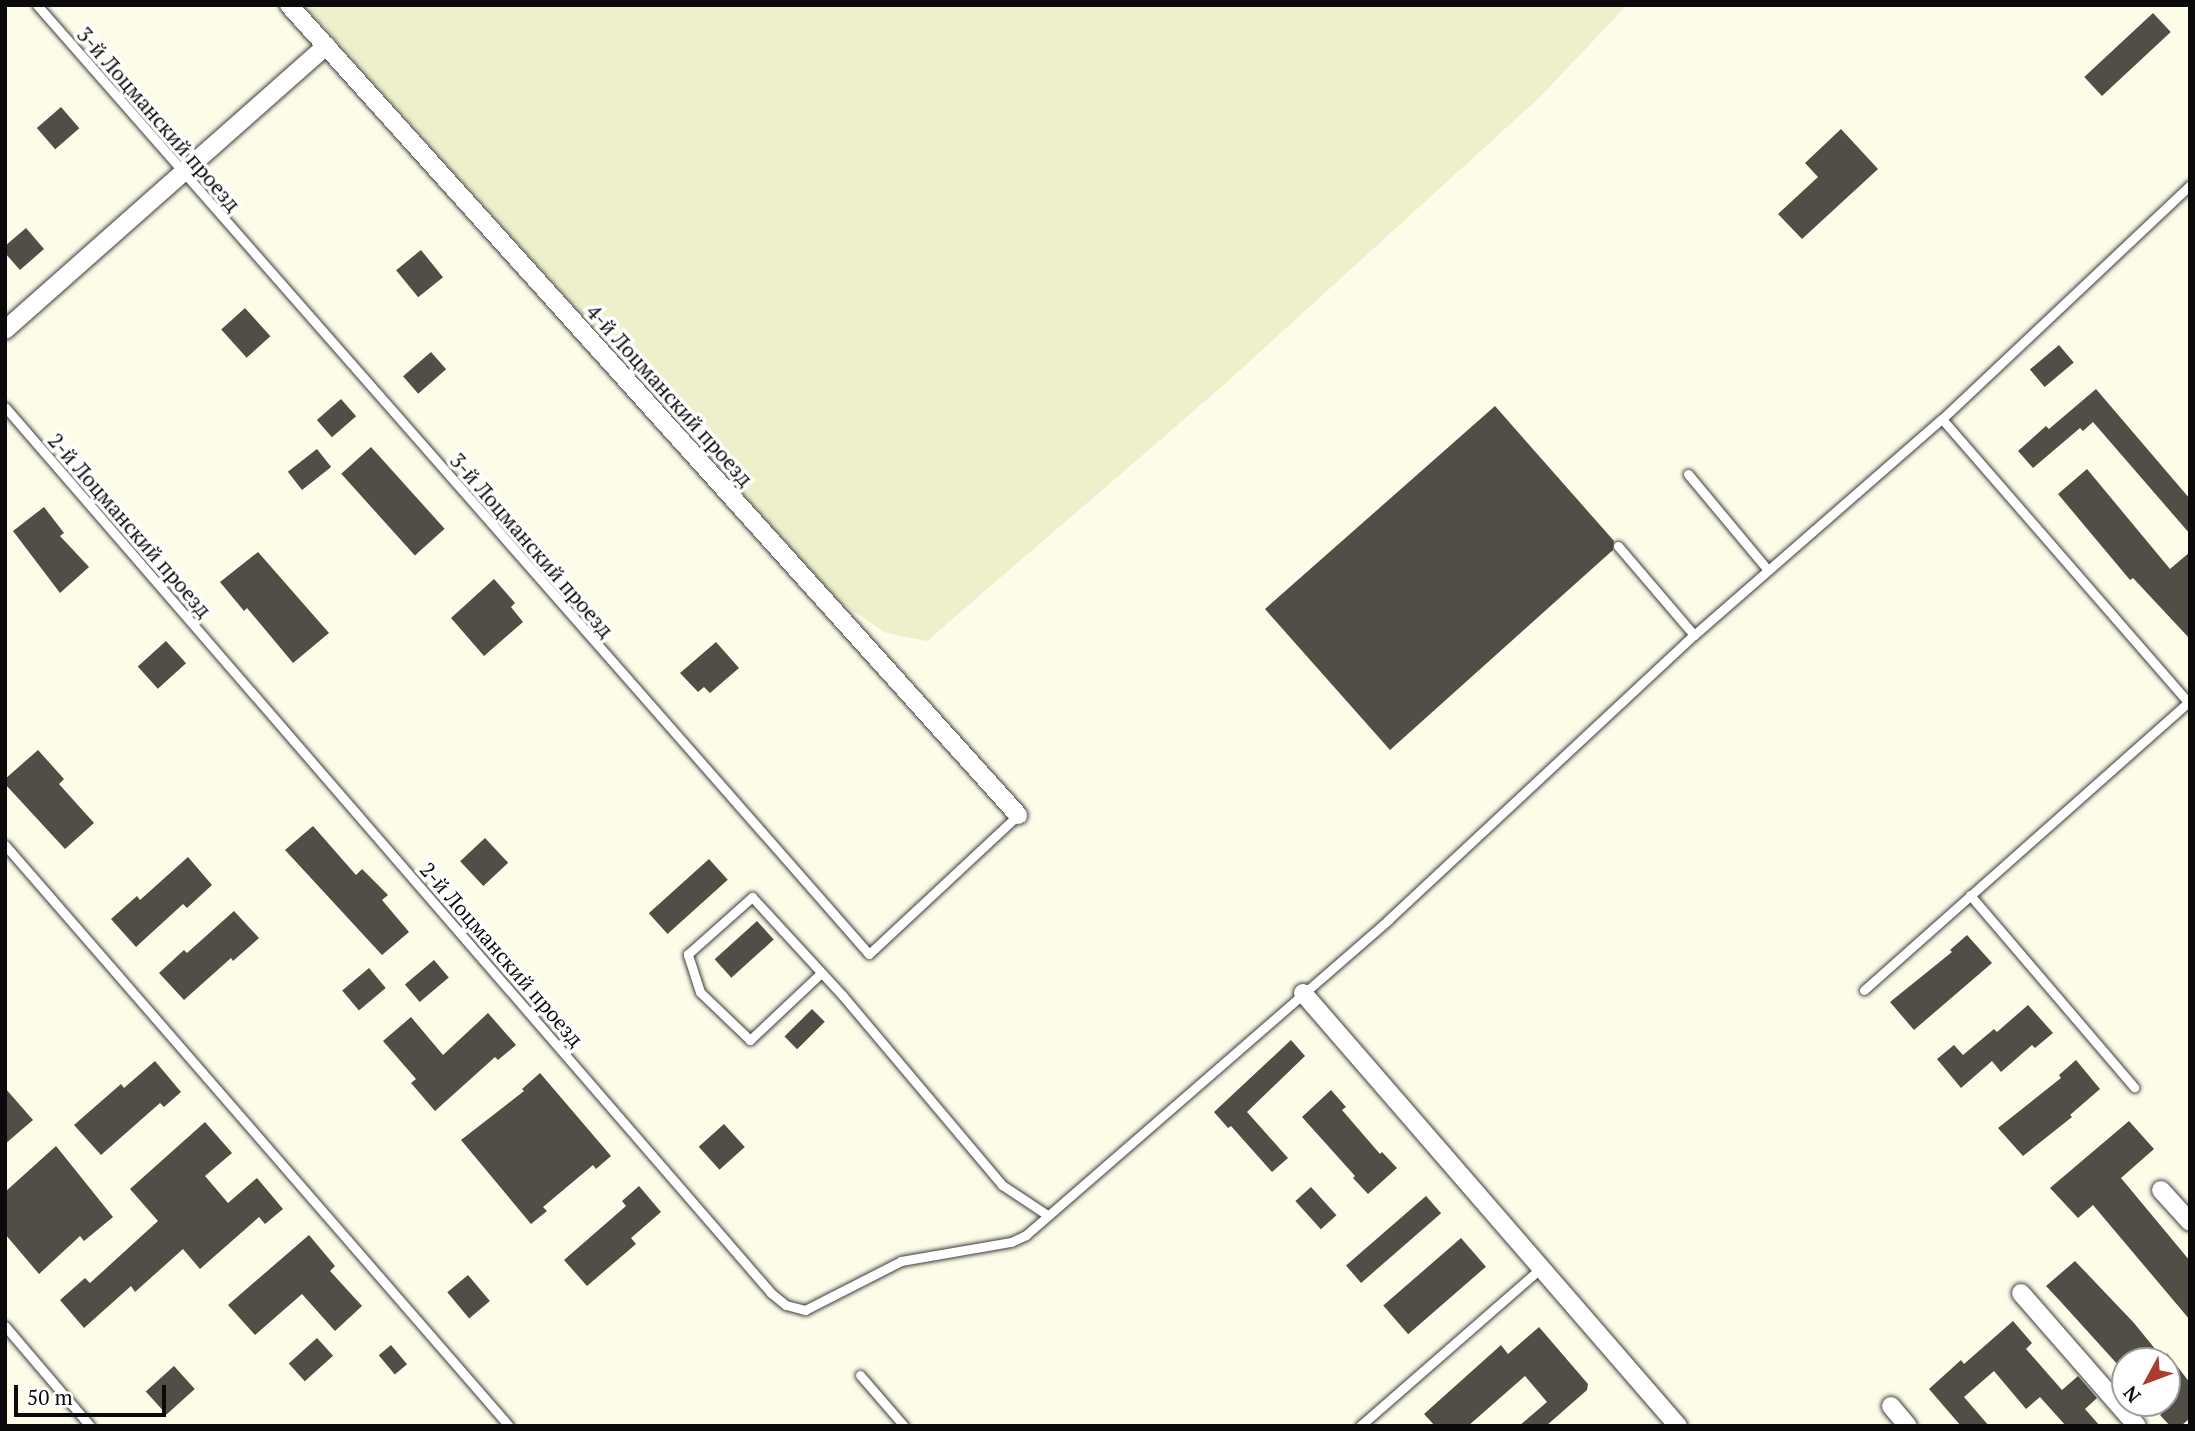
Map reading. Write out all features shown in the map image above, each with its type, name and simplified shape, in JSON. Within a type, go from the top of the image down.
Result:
[{"type":"street","name":"4-й Лоцманский проезд","points":[[289,5],[1018,815]]},
{"type":"street","points":[[5,330],[181,171],[326,46]]},
{"type":"street","points":[[1303,993],[1678,1426]]},
{"type":"street","points":[[2161,1190],[2190,1223]]},
{"type":"street","points":[[2021,1293],[2137,1426]]},
{"type":"street","points":[[1891,1406],[1908,1426]]},
{"type":"lane","name":"3-й Лоцманский проезд","points":[[37,5],[869,954],[1018,815]]},
{"type":"lane","name":"2-й Лоцманский проезд","points":[[5,407],[771,1293],[786,1306],[805,1310],[886,1266],[901,1261],[1018,1240],[1388,920],[1693,635],[1942,419],[2190,185]]},
{"type":"lane","points":[[1864,990],[2189,703],[1942,419]]},
{"type":"lane","points":[[1688,474],[1768,570]]},
{"type":"lane","points":[[1618,546],[1693,635]]},
{"type":"lane","points":[[5,845],[509,1426]]},
{"type":"lane","points":[[1970,895],[2134,1087]]},
{"type":"lane","points":[[821,973],[751,1040],[700,992],[688,954],[752,897],[821,973],[1002,1185],[1046,1214]]},
{"type":"lane","points":[[1360,1426],[1541,1268]]},
{"type":"lane","points":[[5,1326],[90,1426]]},
{"type":"lane","points":[[860,1375],[904,1426]]},
{"type":"green space","points":[[305,5],[1627,5],[1539,98],[1218,390],[927,641],[886,633],[840,602]]},
{"type":"building","points":[[2153,13],[2171,32],[2102,96],[2084,77]]},
{"type":"building","points":[[61,107],[79,128],[55,149],[37,128]]},
{"type":"building","points":[[1841,129],[1878,169],[1802,239],[1778,214],[1818,177],[1805,163]]},
{"type":"building","points":[[26,228],[44,249],[20,270],[5,253],[5,246]]},
{"type":"building","points":[[421,250],[443,277],[418,297],[396,270]]},
{"type":"building","points":[[245,308],[270,336],[247,358],[221,329]]},
{"type":"building","points":[[2059,345],[2074,363],[2045,387],[2030,369]]},
{"type":"building","points":[[431,352],[446,369],[418,394],[403,376]]},
{"type":"building","points":[[2096,389],[2190,499],[2190,534],[2093,422],[2083,431],[2080,428],[2033,468],[2018,451],[2046,426],[2049,429]]},
{"type":"building","points":[[341,399],[356,416],[332,437],[317,420]]},
{"type":"building","points":[[1495,406],[1614,541],[1613,550],[1390,750],[1265,609]]},
{"type":"building","points":[[371,447],[445,529],[415,556],[341,474]]},
{"type":"building","points":[[317,449],[331,467],[302,490],[288,472]]},
{"type":"building","points":[[2087,469],[2170,569],[2190,552],[2190,639],[2133,578],[2130,580],[2058,494]]},
{"type":"building","points":[[44,507],[64,533],[60,536],[89,567],[60,593],[13,531]]},
{"type":"building","points":[[258,552],[329,633],[293,663],[247,608],[244,611],[220,582]]},
{"type":"building","points":[[494,579],[515,603],[511,607],[523,622],[484,656],[451,618]]},
{"type":"building","points":[[166,641],[186,663],[158,689],[138,666]]},
{"type":"building","points":[[716,642],[739,668],[710,693],[704,687],[698,692],[680,673]]},
{"type":"building","points":[[38,750],[64,779],[59,784],[94,823],[65,849],[5,784],[5,779]]},
{"type":"building","points":[[313,826],[356,875],[362,869],[388,895],[382,900],[409,932],[382,955],[285,850]]},
{"type":"building","points":[[485,838],[508,863],[483,886],[460,861]]},
{"type":"building","points":[[188,857],[212,885],[187,908],[183,904],[136,947],[111,919],[137,896],[140,900]]},
{"type":"building","points":[[709,859],[728,880],[668,934],[649,913]]},
{"type":"building","points":[[234,911],[259,938],[233,961],[231,958],[184,1000],[159,973],[184,950],[187,953]]},
{"type":"building","points":[[757,921],[774,940],[731,978],[715,959]]},
{"type":"building","points":[[1967,935],[1992,963],[1914,1030],[1890,1002],[1952,952],[1950,950]]},
{"type":"building","points":[[434,960],[449,978],[420,1002],[405,984]]},
{"type":"building","points":[[369,968],[386,988],[359,1010],[342,990]]},
{"type":"building","points":[[2028,1005],[2053,1033],[2035,1048],[2032,1045],[2001,1072],[1992,1061],[1961,1088],[1937,1059],[1954,1045],[1963,1055],[1994,1029],[1997,1032]]},
{"type":"building","points":[[812,1009],[825,1022],[797,1049],[784,1037]]},
{"type":"building","points":[[488,1013],[516,1045],[498,1060],[495,1057],[435,1111],[411,1083],[416,1079],[383,1041],[411,1017],[443,1055]]},
{"type":"building","points":[[1291,1040],[1305,1056],[1247,1112],[1288,1158],[1272,1172],[1231,1126],[1228,1128],[1214,1112]]},
{"type":"building","points":[[2076,1060],[2100,1089],[2070,1115],[2072,1117],[2023,1156],[1998,1128],[2061,1078],[2059,1075]]},
{"type":"building","points":[[155,1061],[181,1092],[164,1107],[160,1103],[101,1155],[74,1125],[121,1084],[124,1088]]},
{"type":"building","points":[[540,1073],[611,1156],[596,1169],[593,1165],[543,1207],[547,1211],[531,1224],[461,1140],[524,1091],[522,1089]]},
{"type":"building","points":[[5,1088],[33,1120],[5,1144]]},
{"type":"building","points":[[1331,1090],[1346,1107],[1342,1110],[1380,1154],[1382,1152],[1397,1168],[1368,1194],[1302,1117]]},
{"type":"building","points":[[2129,1121],[2154,1149],[2121,1178],[2190,1261],[2190,1320],[2093,1205],[2078,1218],[2050,1188]]},
{"type":"building","points":[[205,1122],[232,1153],[205,1176],[228,1203],[257,1178],[283,1209],[265,1224],[259,1217],[200,1269],[183,1249],[135,1292],[131,1286],[84,1328],[60,1300],[85,1278],[90,1283],[158,1221],[130,1189]]},
{"type":"building","points":[[724,1124],[745,1147],[719,1170],[699,1147]]},
{"type":"building","points":[[56,1146],[113,1217],[84,1241],[80,1236],[39,1274],[5,1234],[5,1192]]},
{"type":"building","points":[[639,1186],[661,1212],[631,1238],[636,1244],[587,1286],[564,1260],[626,1206],[622,1201]]},
{"type":"building","points":[[1311,1187],[1336,1215],[1321,1229],[1295,1201]]},
{"type":"building","points":[[1426,1196],[1441,1213],[1361,1283],[1346,1266]]},
{"type":"building","points":[[309,1235],[335,1266],[330,1271],[362,1306],[335,1331],[302,1294],[255,1335],[228,1305]]},
{"type":"building","points":[[1461,1238],[1486,1267],[1408,1334],[1383,1306]]},
{"type":"building","points":[[2075,1261],[2154,1347],[2111,1347],[2111,1357],[2046,1286]]},
{"type":"building","points":[[468,1275],[490,1301],[469,1318],[447,1292]]},
{"type":"building","points":[[2013,1321],[2032,1343],[2026,1349],[2062,1390],[2078,1376],[2097,1398],[2085,1409],[2100,1426],[2066,1426],[2040,1397],[2026,1409],[1994,1371],[1964,1397],[1989,1426],[1961,1426],[1929,1389],[1961,1360],[1964,1364]]},
{"type":"building","points":[[1539,1327],[1588,1384],[1587,1390],[1546,1426],[1519,1426],[1547,1402],[1525,1376],[1468,1426],[1435,1426],[1424,1414],[1501,1345],[1508,1354]]},
{"type":"building","points":[[317,1338],[333,1356],[305,1381],[289,1363]]},
{"type":"building","points":[[391,1345],[407,1364],[395,1374],[379,1355]]},
{"type":"building","points":[[174,1366],[195,1389],[167,1414],[146,1391]]},
{"type":"building","points":[[2181,1371],[2190,1383],[2190,1418],[2181,1426],[2170,1426],[2162,1417],[2181,1417]]}]
